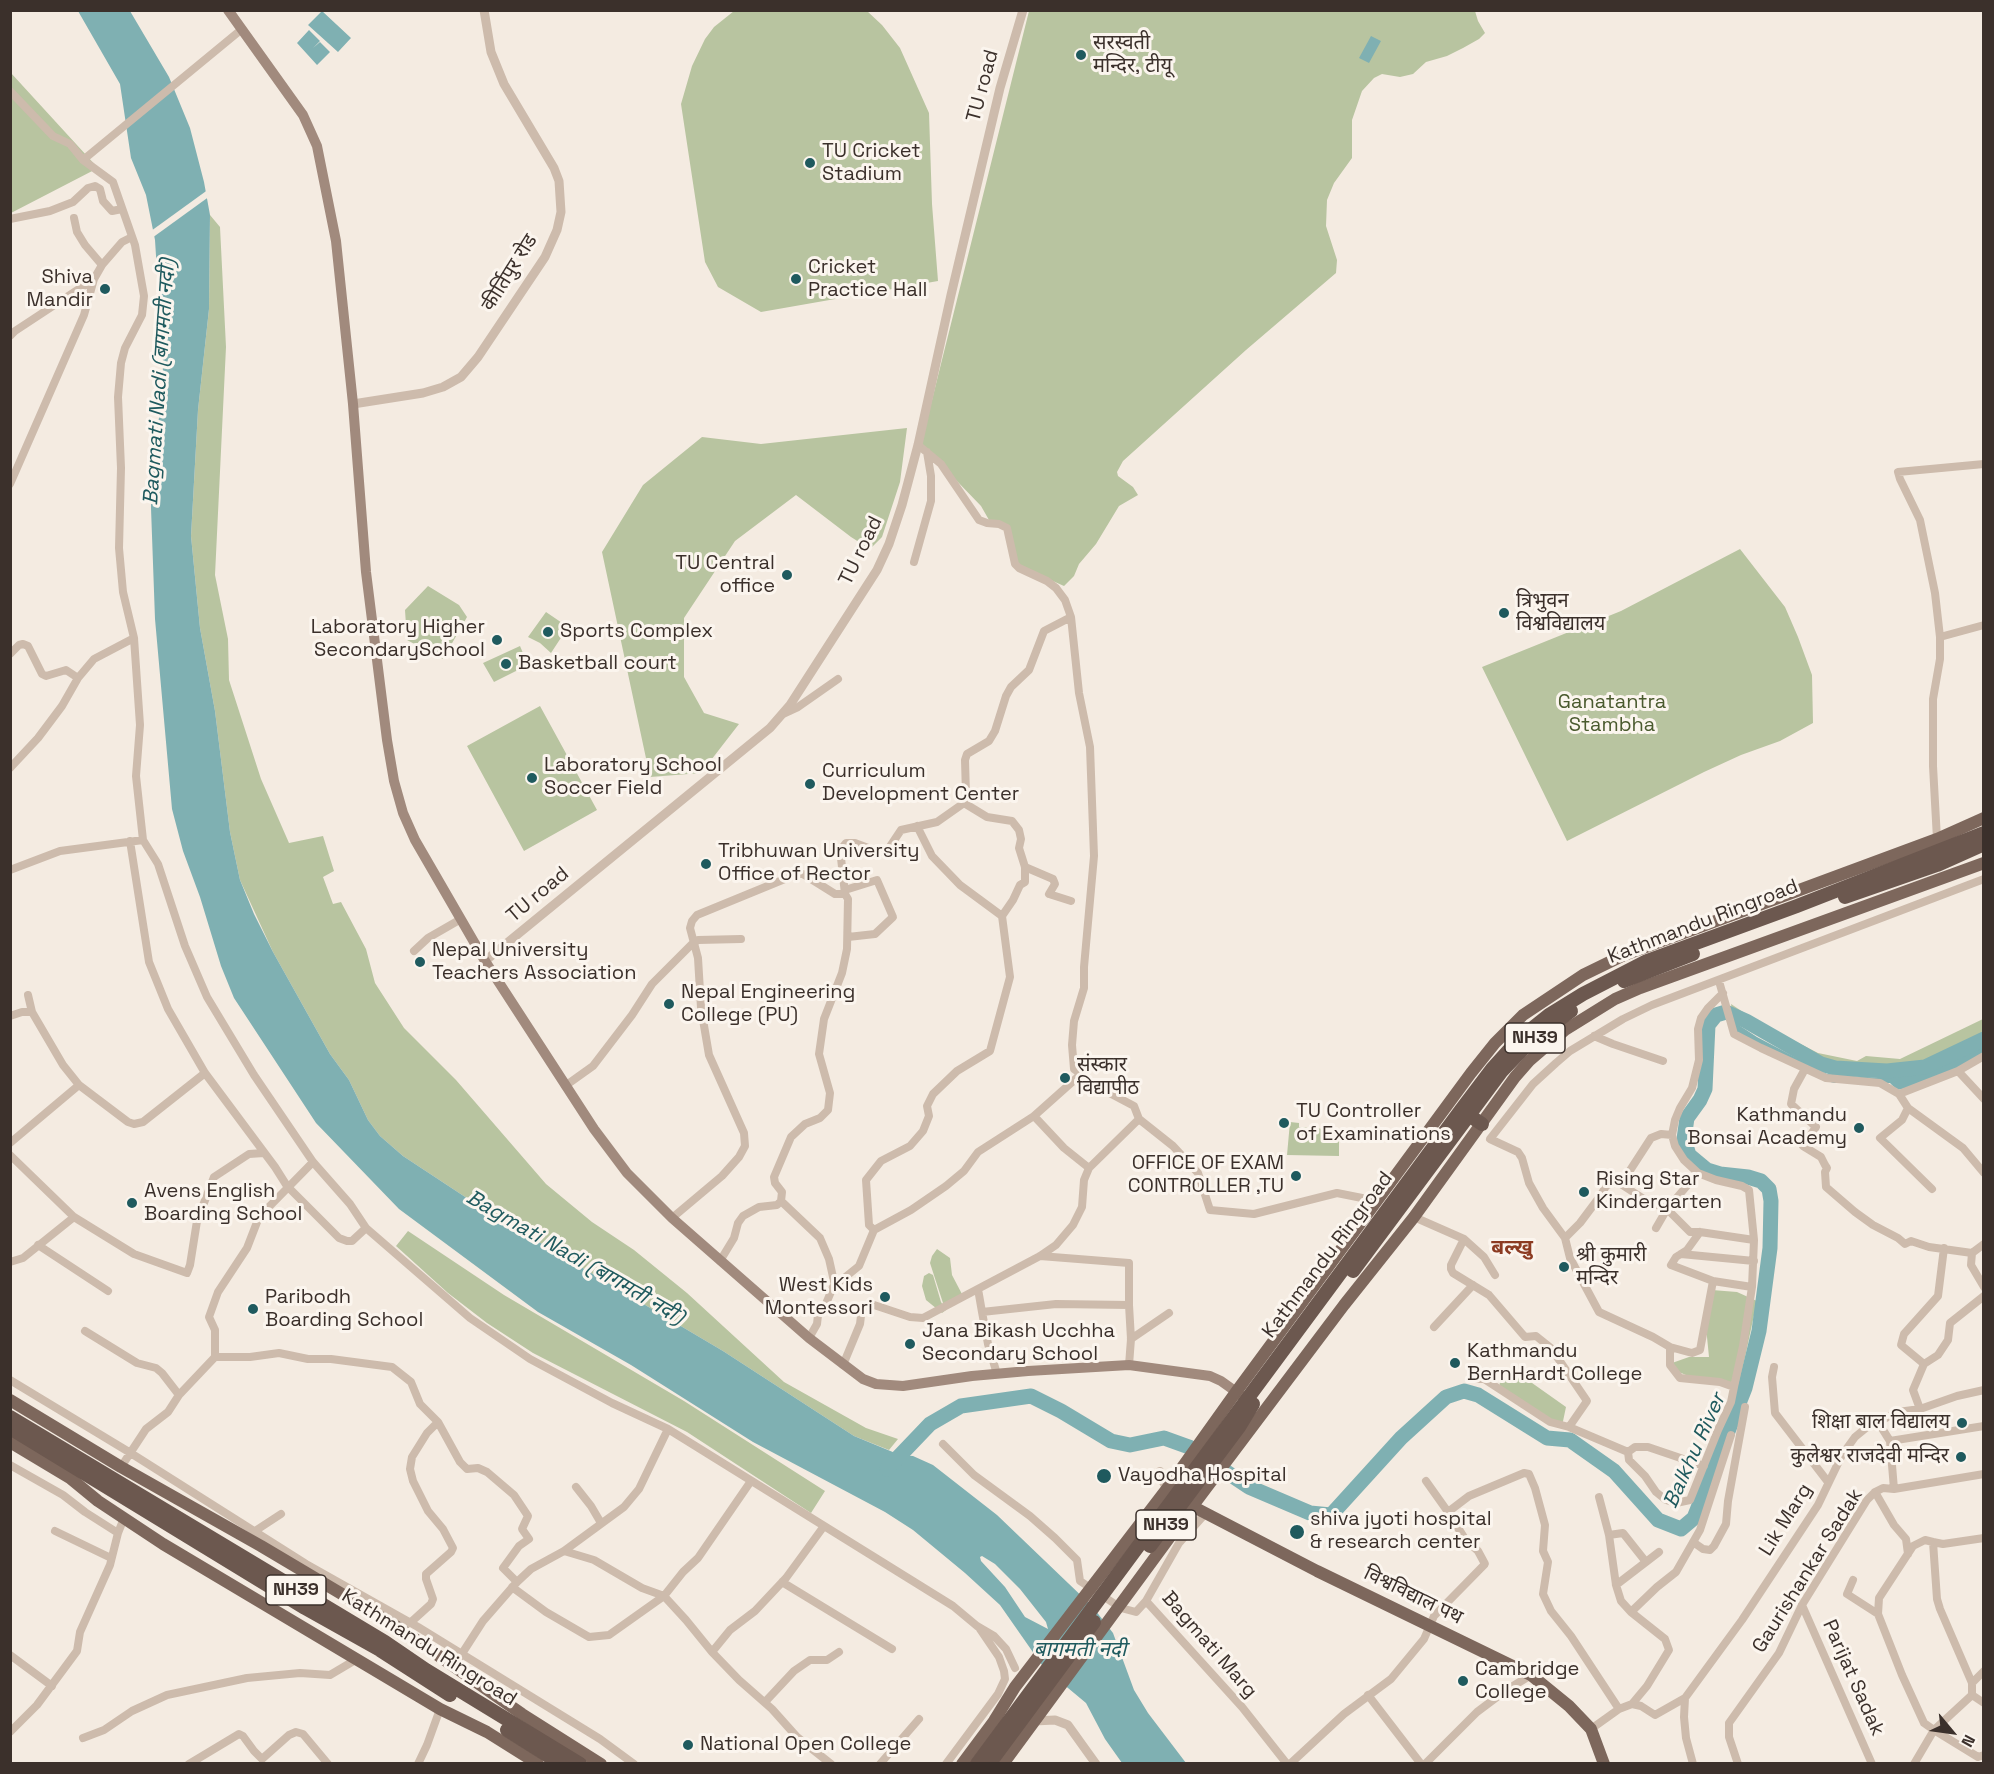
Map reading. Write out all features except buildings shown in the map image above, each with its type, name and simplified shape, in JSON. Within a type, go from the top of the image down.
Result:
[{"type":"highway","name":"Kathmandu Ringroad","points":[[989,1764],[1131,1564],[1465,1112],[1492,1069],[1519,1039],[1549,1015],[1614,976],[1647,960],[1797,906],[1950,848],[1983,833]]},
{"type":"highway","name":"Kathmandu Ringroad","points":[[1465,1112],[1530,1042],[1569,1012],[1605,990],[1803,912],[1937,865],[1983,844]]},
{"type":"highway","points":[[1465,1112],[1482,1124]]},
{"type":"highway","name":"Kathmandu Ringroad","points":[[10,1417],[385,1642],[435,1675],[558,1743],[580,1764]]},
{"type":"highway","name":"Kathmandu Ringroad","points":[[10,1428],[305,1608],[380,1650],[561,1764]]},
{"type":"highway","name":"Kathmandu Ringroad","points":[[977,1764],[1035,1702]]},
{"type":"main road","points":[[228,10],[303,115],[317,146],[336,241],[366,572],[394,781],[403,813],[415,840],[485,962],[594,1129],[627,1173],[672,1218],[809,1338],[863,1379],[888,1386],[903,1386],[997,1374],[1129,1365],[1210,1376],[1250,1402]]},
{"type":"main road","points":[[1003,1764],[1034,1721],[1035,1702],[1131,1564],[1235,1424],[1374,1205],[1471,1072],[1495,1043],[1523,1015],[1593,969],[1623,955],[1937,839],[1983,818]]},
{"type":"main road","points":[[1250,1402],[1344,1305],[1414,1217],[1515,1077],[1529,1061],[1565,1030],[1615,999],[1651,984],[1983,863]]},
{"type":"main road","points":[[10,1400],[399,1629],[558,1743],[601,1764]]},
{"type":"main road","points":[[10,1442],[70,1478],[98,1501],[163,1544],[440,1709],[487,1732],[538,1764]]},
{"type":"main road","name":"विश्वविद्याल पथ","points":[[1179,1499],[1317,1571],[1531,1675],[1569,1706],[1591,1729],[1604,1764]]},
{"type":"main road","points":[[962,1764],[994,1721],[1015,1687],[1131,1564]]},
{"type":"street","name":"कीर्तिपुर रोड","points":[[352,404],[423,393],[443,387],[461,377],[478,357],[545,257],[557,230],[561,212],[559,182],[554,168],[504,84],[491,52],[484,10]]},
{"type":"street","name":"TU road","points":[[485,962],[770,728],[790,705],[877,570],[889,544],[902,505],[918,445],[1000,88],[1023,10]]},
{"type":"street","points":[[82,160],[242,30]]},
{"type":"street","points":[[10,91],[53,136],[70,144],[82,160],[113,182],[133,241],[144,296],[142,315],[125,348],[121,363],[118,397],[121,468],[119,548],[123,592],[134,638],[140,725],[136,776],[143,840],[158,864],[185,946],[207,997],[254,1075],[313,1162],[350,1204],[366,1228],[470,1318],[530,1359],[612,1403],[668,1429],[953,1606],[977,1626],[994,1636],[1006,1649],[1015,1668]]},
{"type":"street","points":[[10,219],[50,211],[73,202],[88,188],[94,186],[100,189],[103,201],[112,211],[122,209]]},
{"type":"street","points":[[74,218],[77,232],[102,265]]},
{"type":"street","points":[[10,484],[84,315],[94,279],[102,265],[122,242],[133,241]]},
{"type":"street","points":[[12,330],[94,279]]},
{"type":"street","points":[[918,445],[941,464],[979,520],[1007,528],[1015,564],[1056,588],[1065,600],[1071,617],[1079,693],[1090,747],[1094,856],[1084,988],[1074,1017],[1072,1045],[1074,1069],[1080,1075],[1134,1106],[1139,1119],[1173,1146],[1198,1173],[1210,1210],[1254,1214],[1337,1193],[1362,1198],[1374,1205]]},
{"type":"street","points":[[914,562],[931,501],[931,476],[927,452]]},
{"type":"street","points":[[1937,839],[1933,766],[1933,699],[1940,659],[1940,637],[1935,593],[1920,520],[1898,472],[1983,464]]},
{"type":"street","points":[[720,1261],[734,1238],[738,1223],[743,1216],[759,1207],[777,1205],[781,1201],[782,1192],[775,1183],[774,1177],[791,1137],[805,1124],[820,1118],[828,1110],[830,1093],[819,1054],[824,1019],[842,973],[848,937],[848,899],[841,858],[842,848],[846,843],[855,843],[879,852],[887,850],[902,830],[938,822],[964,803],[967,754],[989,741],[995,731],[1006,696],[1011,687],[1029,670],[1044,631],[1071,617]]},
{"type":"street","points":[[1940,637],[1983,626]]},
{"type":"street","points":[[10,768],[50,722],[78,678],[94,659],[134,638]]},
{"type":"street","points":[[10,654],[19,645],[28,646],[42,674],[46,676],[66,670],[78,678]]},
{"type":"street","points":[[781,715],[798,707],[838,679]]},
{"type":"street","points":[[874,1230],[869,1225],[866,1180],[881,1161],[910,1146],[923,1131],[928,1116],[927,1106],[933,1094],[957,1071],[990,1051],[1010,977],[1002,916],[1020,885],[1025,882],[1025,867],[1019,848],[1021,839],[1012,821],[987,817],[964,803]]},
{"type":"street","points":[[917,826],[932,856],[960,885],[1002,916]]},
{"type":"street","points":[[10,870],[60,851],[143,840]]},
{"type":"street","points":[[130,841],[148,962],[168,1009],[204,1073],[287,1186],[339,1238],[352,1241],[366,1228]]},
{"type":"street","points":[[1025,867],[1053,879],[1055,884],[1049,894],[1071,901]]},
{"type":"street","points":[[672,1218],[722,1176],[746,1146],[744,1133],[709,1055],[701,1008],[698,958],[690,928],[697,915],[797,874],[802,874],[835,894],[877,880],[893,917],[875,934],[848,937]]},
{"type":"street","points":[[1713,1281],[1700,1350],[1692,1353],[1670,1347],[1599,1312],[1570,1258],[1565,1238],[1543,1208],[1529,1183],[1522,1158],[1518,1152],[1490,1139],[1533,1084],[1570,1051],[1652,1005],[1983,879]]},
{"type":"street","points":[[414,951],[428,938],[461,919]]},
{"type":"street","points":[[565,1086],[593,1066],[632,1015],[652,984],[693,942],[741,939]]},
{"type":"street","points":[[1719,981],[1734,1034],[1804,1071],[1836,1080],[1881,1084],[1899,1094],[1908,1108],[1963,1148],[1983,1173]]},
{"type":"street","points":[[28,995],[32,1012],[63,1065],[79,1085],[128,1122],[134,1124],[143,1122],[204,1073]]},
{"type":"street","points":[[1628,1452],[1629,1460],[1666,1500],[1676,1503],[1690,1500],[1731,1402],[1743,1346],[1754,1261],[1749,1190],[1698,1173],[1684,1160],[1675,1146],[1672,1135],[1675,1120],[1692,1089],[1700,1060],[1698,1029],[1701,1018],[1708,1008],[1724,996]]},
{"type":"street","points":[[10,1016],[32,1012]]},
{"type":"street","points":[[1594,1036],[1663,1060]]},
{"type":"street","points":[[1899,1094],[1958,1071],[1983,1056]]},
{"type":"street","points":[[1804,1071],[1794,1089],[1791,1104],[1816,1127],[1803,1146],[1821,1157],[1827,1168],[1826,1187],[1873,1225],[1905,1244],[1911,1241],[1929,1247],[1972,1253]]},
{"type":"street","points":[[1958,1071],[1983,1099]]},
{"type":"street","points":[[809,1338],[817,1324],[818,1315],[835,1286],[859,1266],[874,1230],[911,1210],[946,1186],[963,1171],[978,1152],[1034,1116],[1080,1075]]},
{"type":"street","points":[[10,1143],[79,1085]]},
{"type":"street","points":[[1908,1108],[1902,1120],[1880,1138],[1932,1189]]},
{"type":"street","points":[[1034,1116],[1064,1148],[1089,1168]]},
{"type":"street","points":[[843,1365],[860,1324],[862,1308],[871,1304],[910,1317],[923,1318],[1040,1256],[1056,1245],[1072,1225],[1082,1207],[1084,1180],[1089,1168],[1139,1119]]},
{"type":"street","points":[[1565,1238],[1580,1223],[1606,1186],[1627,1175],[1651,1138],[1661,1134],[1672,1135]]},
{"type":"street","points":[[10,1155],[74,1217],[134,1254],[186,1272],[190,1265],[197,1221],[214,1177],[249,1154],[264,1153]]},
{"type":"street","points":[[121,1467],[146,1429],[168,1412],[179,1395],[215,1357],[215,1330],[209,1317],[212,1305],[235,1264],[247,1248],[259,1217],[313,1162]]},
{"type":"street","points":[[1656,1228],[1667,1209],[1698,1173]]},
{"type":"street","points":[[1616,1181],[1647,1201],[1667,1209],[1690,1232],[1754,1240]]},
{"type":"street","points":[[781,1201],[820,1238],[829,1259],[835,1286]]},
{"type":"street","points":[[10,1262],[23,1258],[74,1217]]},
{"type":"street","points":[[1414,1217],[1464,1239],[1484,1257],[1495,1275]]},
{"type":"street","points":[[1700,1232],[1687,1250],[1671,1265],[1713,1281],[1752,1287]]},
{"type":"street","points":[[1464,1239],[1451,1269],[1489,1295],[1525,1337],[1536,1336],[1551,1348],[1587,1401],[1569,1427]]},
{"type":"street","points":[[1983,1244],[1972,1253],[1971,1265],[1983,1287]]},
{"type":"street","points":[[38,1245],[108,1291]]},
{"type":"street","points":[[1924,1365],[1901,1345],[1904,1334],[1938,1296],[1944,1248]]},
{"type":"street","points":[[1681,1254],[1754,1261]]},
{"type":"street","points":[[1040,1256],[1129,1263],[1131,1339],[1129,1365]]},
{"type":"street","points":[[1434,1327],[1473,1286]]},
{"type":"street","points":[[978,1289],[988,1344],[997,1374]]},
{"type":"street","points":[[1920,1408],[1913,1390],[1924,1365],[1938,1354],[1948,1340],[1950,1323],[1983,1296]]},
{"type":"street","points":[[982,1312],[1056,1304],[1129,1305]]},
{"type":"street","points":[[1131,1339],[1169,1313]]},
{"type":"street","points":[[85,1331],[137,1363],[156,1368],[179,1395]]},
{"type":"street","points":[[1670,1347],[1670,1365],[1680,1378],[1720,1382],[1734,1387]]},
{"type":"street","points":[[215,1357],[250,1357],[279,1353],[308,1359],[331,1359],[392,1367],[411,1382],[420,1404],[438,1422],[460,1462],[467,1468],[478,1468],[487,1472],[514,1495],[528,1516],[522,1529],[529,1539],[519,1546],[503,1568],[514,1585],[546,1612],[589,1637],[609,1635],[664,1596],[683,1572],[698,1558],[751,1481]]},
{"type":"street","points":[[1774,1367],[1772,1377],[1774,1413],[1828,1482]]},
{"type":"street","points":[[1475,1379],[1484,1379],[1550,1422],[1569,1427],[1628,1452]]},
{"type":"street","points":[[10,1380],[306,1564],[462,1653],[600,1739],[634,1764]]},
{"type":"street","name":"Lik Marg","points":[[1685,1698],[1742,1620],[1818,1505],[1842,1455],[1855,1437],[1866,1428],[1898,1412],[1983,1390]]},
{"type":"street","points":[[1693,1542],[1707,1550],[1714,1546],[1726,1524],[1730,1489],[1746,1407]]},
{"type":"street","points":[[410,1623],[431,1604],[433,1599],[426,1574],[453,1548],[443,1529],[428,1511],[413,1481],[410,1469],[412,1456],[427,1433],[438,1422]]},
{"type":"street","points":[[1878,1422],[1890,1441],[1894,1489]]},
{"type":"street","points":[[1890,1441],[1983,1426]]},
{"type":"street","points":[[453,1666],[483,1621],[531,1569],[564,1551],[624,1507],[639,1490],[668,1429]]},
{"type":"street","points":[[1631,1612],[1676,1572],[1700,1530],[1731,1435]]},
{"type":"street","points":[[943,1444],[974,1475],[1030,1516],[1055,1538],[1077,1560],[1080,1581],[1121,1608],[1136,1612],[1146,1601]]},
{"type":"street","points":[[1728,1444],[1738,1446]]},
{"type":"street","points":[[1628,1452],[1635,1447],[1648,1447],[1704,1466]]},
{"type":"street","points":[[10,1465],[63,1495],[118,1533]]},
{"type":"street","points":[[1160,1471],[1161,1479],[1179,1499]]},
{"type":"street","points":[[1448,1512],[1469,1496],[1519,1475],[1529,1474],[1545,1525],[1543,1551],[1548,1562],[1544,1573],[1543,1594],[1551,1611],[1571,1636],[1619,1709]]},
{"type":"street","name":"Gaurishankar Sadak","points":[[1738,1764],[1730,1737],[1729,1723],[1779,1653],[1802,1605],[1867,1500],[1883,1488],[1894,1489],[1983,1474]]},
{"type":"street","points":[[1289,1764],[1344,1714],[1391,1678],[1424,1639],[1434,1616],[1485,1564],[1478,1551],[1465,1539],[1426,1481]]},
{"type":"street","points":[[1716,1483],[1730,1489]]},
{"type":"street","points":[[576,1487],[601,1523]]},
{"type":"street","points":[[1875,1492],[1894,1525],[1906,1539],[1908,1554]]},
{"type":"street","points":[[1591,1729],[1619,1709],[1632,1704],[1647,1686],[1669,1650],[1665,1639],[1621,1601],[1616,1585],[1610,1535],[1599,1497]]},
{"type":"street","points":[[255,1531],[281,1514]]},
{"type":"street","name":"Bagmati Marg","points":[[1205,1514],[1179,1543],[1146,1601],[1242,1707],[1289,1764]]},
{"type":"street","points":[[10,1732],[26,1718],[77,1651],[80,1632],[111,1558],[124,1518]]},
{"type":"street","points":[[711,1652],[730,1630],[755,1611],[782,1582],[824,1526]]},
{"type":"street","points":[[55,1531],[111,1558]]},
{"type":"street","points":[[1610,1535],[1623,1533],[1646,1562]]},
{"type":"street","points":[[1981,1756],[1924,1723],[1902,1676],[1878,1614],[1879,1598],[1913,1546],[1924,1540],[1943,1544],[1983,1538]]},
{"type":"street","points":[[1914,1764],[1934,1730],[1972,1695],[1972,1683],[1937,1599],[1933,1542]]},
{"type":"street","points":[[564,1551],[594,1560],[642,1588],[664,1596],[711,1652],[765,1702],[797,1737],[831,1764]]},
{"type":"street","points":[[1616,1585],[1659,1552]]},
{"type":"street","points":[[1853,1580],[1847,1594],[1878,1614]]},
{"type":"street","points":[[782,1582],[892,1649]]},
{"type":"street","name":"Parijat Sadak","points":[[1802,1605],[1872,1764]]},
{"type":"street","points":[[946,1764],[998,1694],[1005,1678],[999,1657],[977,1626]]},
{"type":"street","points":[[765,1702],[794,1671],[810,1660],[827,1660],[839,1652]]},
{"type":"street","points":[[10,1655],[52,1686]]},
{"type":"street","points":[[83,1738],[104,1730],[132,1711],[167,1695],[247,1678],[300,1673],[330,1675],[357,1659]]},
{"type":"street","points":[[1972,1683],[1983,1671]]},
{"type":"street","points":[[1368,1695],[1423,1764],[1477,1712],[1531,1675]]},
{"type":"street","points":[[1972,1695],[1983,1703]]},
{"type":"street","points":[[1632,1704],[1641,1706],[1654,1715],[1685,1698],[1686,1738],[1693,1764]]},
{"type":"street","points":[[418,1764],[440,1709]]},
{"type":"street","points":[[880,1764],[919,1719]]},
{"type":"street","points":[[1034,1721],[1064,1722],[1096,1764]]},
{"type":"street","points":[[189,1764],[238,1734],[243,1736],[258,1761],[265,1758],[289,1735],[296,1732],[303,1734],[328,1764]]},
{"type":"green space","name":"TU Cricket Stadium","points":[[734,11],[867,11],[882,25],[900,48],[929,113],[932,204],[938,281],[761,312],[718,287],[705,262],[681,104],[692,66],[705,39],[714,27]]},
{"type":"green space","points":[[1029,11],[1475,11],[1485,33],[1479,39],[1447,56],[1426,62],[1413,74],[1400,77],[1382,74],[1374,78],[1362,91],[1352,120],[1352,158],[1334,183],[1327,200],[1326,226],[1337,260],[1336,273],[1246,350],[1123,461],[1117,472],[1118,476],[1133,487],[1138,495],[1119,506],[1096,544],[1079,564],[1074,576],[1064,586],[1019,566],[1011,535],[989,520],[981,506],[920,448]]},
{"type":"green space","points":[[11,73],[98,168],[11,213]]},
{"type":"green space","points":[[210,215],[220,227],[226,347],[215,575],[228,639],[229,680],[261,779],[289,843],[323,836],[334,871],[323,877],[333,904],[341,902],[366,949],[375,983],[404,1028],[456,1080],[546,1184],[592,1222],[634,1250],[687,1293],[784,1382],[866,1428],[898,1439],[889,1450],[854,1436],[723,1351],[488,1212],[403,1156],[380,1136],[368,1120],[349,1080],[330,1054],[273,952],[240,880],[230,832],[215,711],[200,628],[191,536],[198,410],[209,309]]},
{"type":"green space","points":[[907,428],[900,482],[882,537],[870,549],[796,495],[735,541],[684,618],[684,677],[704,713],[739,724],[701,773],[650,777],[602,552],[643,485],[702,437],[761,444]]},
{"type":"green space","name":"Ganatantra Stambha","points":[[1740,549],[1785,607],[1798,637],[1812,675],[1813,723],[1780,741],[1704,772],[1567,841],[1482,667],[1621,611]]},
{"type":"green space","points":[[428,586],[459,605],[467,617],[443,659],[407,640],[405,610]]},
{"type":"green space","name":"Sports Complex","points":[[546,612],[568,627],[551,653],[540,643],[528,637]]},
{"type":"green space","name":"Basketball court","points":[[520,646],[528,665],[494,682],[483,663]]},
{"type":"green space","name":"Laboratory School Soccer Field","points":[[540,706],[597,810],[524,851],[467,746]]},
{"type":"green space","points":[[1731,1004],[1758,1022],[1818,1053],[1857,1061],[1866,1056],[1900,1059],[1983,1019],[1983,1041],[1921,1069],[1871,1076],[1829,1072],[1759,1035],[1733,1018]]},
{"type":"green space","points":[[1290,1122],[1299,1123],[1299,1127],[1339,1130],[1339,1156],[1287,1155]]},
{"type":"green space","points":[[408,1231],[504,1295],[684,1401],[825,1491],[811,1513],[687,1432],[533,1353],[487,1323],[448,1293],[396,1246]]},
{"type":"green space","points":[[937,1249],[950,1258],[952,1275],[963,1296],[947,1309],[930,1263]]},
{"type":"green space","points":[[929,1273],[933,1275],[941,1302],[946,1310],[942,1313],[926,1300],[922,1286],[924,1276]]},
{"type":"green space","points":[[1712,1290],[1737,1292],[1757,1301],[1739,1385],[1688,1376],[1679,1372],[1672,1363],[1689,1357],[1709,1357],[1706,1327]]},
{"type":"green space","points":[[1525,1378],[1566,1407],[1562,1426],[1499,1392],[1500,1380]]},
{"type":"water","name":"बागमती नदी","points":[[78,11],[130,11],[169,77],[190,128],[210,215],[209,309],[198,410],[191,536],[200,628],[215,711],[230,832],[240,880],[254,914],[330,1054],[349,1080],[368,1120],[380,1136],[403,1156],[488,1212],[723,1351],[854,1436],[900,1455],[913,1456],[933,1465],[997,1515],[1092,1606],[1113,1633],[1134,1690],[1148,1713],[1186,1763],[1122,1763],[1105,1739],[1086,1703],[1044,1668],[1000,1605],[913,1530],[885,1512],[753,1442],[631,1365],[538,1312],[399,1209],[316,1123],[234,998],[183,851],[172,809],[155,619],[151,508],[153,442],[161,410],[163,366],[155,240],[146,195],[131,158],[120,84]],"holes":[[[980,1557],[995,1564],[1020,1589],[1046,1622],[1048,1629],[1025,1617],[1005,1587]]]},
{"type":"water","points":[[322,11],[351,38],[338,52],[308,25]]},
{"type":"water","points":[[309,30],[320,41],[313,48],[320,42],[330,52],[317,65],[297,43]]},
{"type":"water","points":[[1371,36],[1381,41],[1369,63],[1359,58]]},
{"type":"water","points":[[1731,1020],[1757,1037],[1827,1074],[1881,1078],[1919,1072],[1983,1043],[1983,1055],[1949,1072],[1897,1090],[1890,1083],[1834,1083],[1820,1079],[1741,1040]]},
{"type":"pier","points":[[209,189],[210,196],[152,238],[151,231]]},
{"type":"waterway","name":"Balkhu River","points":[[887,1469],[930,1424],[961,1406],[1031,1396],[1111,1441],[1130,1445],[1164,1438],[1189,1447],[1249,1487],[1310,1513],[1331,1515],[1401,1438],[1446,1397],[1464,1391],[1478,1395],[1547,1438],[1570,1440],[1614,1471],[1658,1520],[1681,1529],[1694,1518],[1745,1388],[1759,1331],[1770,1248],[1769,1189],[1761,1181],[1748,1177],[1707,1170],[1689,1155],[1684,1139],[1687,1118],[1705,1089],[1708,1025],[1716,1015],[1726,1012],[1821,1064],[1835,1068],[1887,1071],[1925,1067],[1984,1039]]},
{"type":"place","name":"सरस्वती मन्दिर, टीयू","points":[[1081,55]]},
{"type":"place","name":"TU Cricket Stadium","points":[[810,163]]},
{"type":"place","name":"Cricket Practice Hall","points":[[796,279]]},
{"type":"place","name":"Shiva Mandir","points":[[105,289]]},
{"type":"place","name":"TU Central office","points":[[787,575]]},
{"type":"place","name":"त्रिभुवन विश्वविद्यालय","points":[[1504,613]]},
{"type":"place","name":"Sports Complex","points":[[548,632]]},
{"type":"place","name":"Laboratory Higher SecondarySchool","points":[[497,640]]},
{"type":"place","name":"Basketball court","points":[[506,664]]},
{"type":"place","name":"Laboratory School Soccer Field","points":[[532,778]]},
{"type":"place","name":"Curriculum Development Center","points":[[810,784]]},
{"type":"place","name":"Tribhuwan University Office of Rector","points":[[706,864]]},
{"type":"place","name":"Nepal University Teachers Association","points":[[420,962]]},
{"type":"place","name":"Nepal Engineering College (PU)","points":[[669,1004]]},
{"type":"place","name":"संस्कार विद्यापीठ","points":[[1065,1078]]},
{"type":"place","name":"TU Controller of Examinations","points":[[1284,1123]]},
{"type":"place","name":"Kathmandu Bonsai Academy","points":[[1859,1128]]},
{"type":"place","name":"OFFICE OF EXAM CONTROLLER ,TU","points":[[1296,1176]]},
{"type":"place","name":"Rising Star Kindergarten","points":[[1584,1192]]},
{"type":"place","name":"Avens English Boarding School","points":[[132,1203]]},
{"type":"place","name":"श्री कुमारी मन्दिर","points":[[1564,1267]]},
{"type":"place","name":"West Kids Montessori","points":[[885,1297]]},
{"type":"place","name":"Paribodh Boarding School","points":[[253,1309]]},
{"type":"place","name":"Jana Bikash Ucchha Secondary School","points":[[910,1344]]},
{"type":"place","name":"Kathmandu BernHardt College","points":[[1455,1363]]},
{"type":"place","name":"शिक्षा बाल विद्यालय","points":[[1962,1423]]},
{"type":"place","name":"कुलेश्वर राजदेवी मन्दिर","points":[[1961,1457]]},
{"type":"place","name":"Vayodha Hospital","points":[[1104,1476]]},
{"type":"place","name":"shiva jyoti hospital & research center","points":[[1297,1532]]},
{"type":"place","name":"Cambridge College","points":[[1463,1681]]},
{"type":"place","name":"National Open College","points":[[688,1745]]},
{"type":"district","name":"बल्खु","points":[[1512,1248]]},
{"type":"water label","name":"Bagmati Nadi (बागमती नदी)","points":[[160,382]]},
{"type":"water label","name":"Bagmati Nadi (बागमती नदी)","points":[[575,1258]]}]
